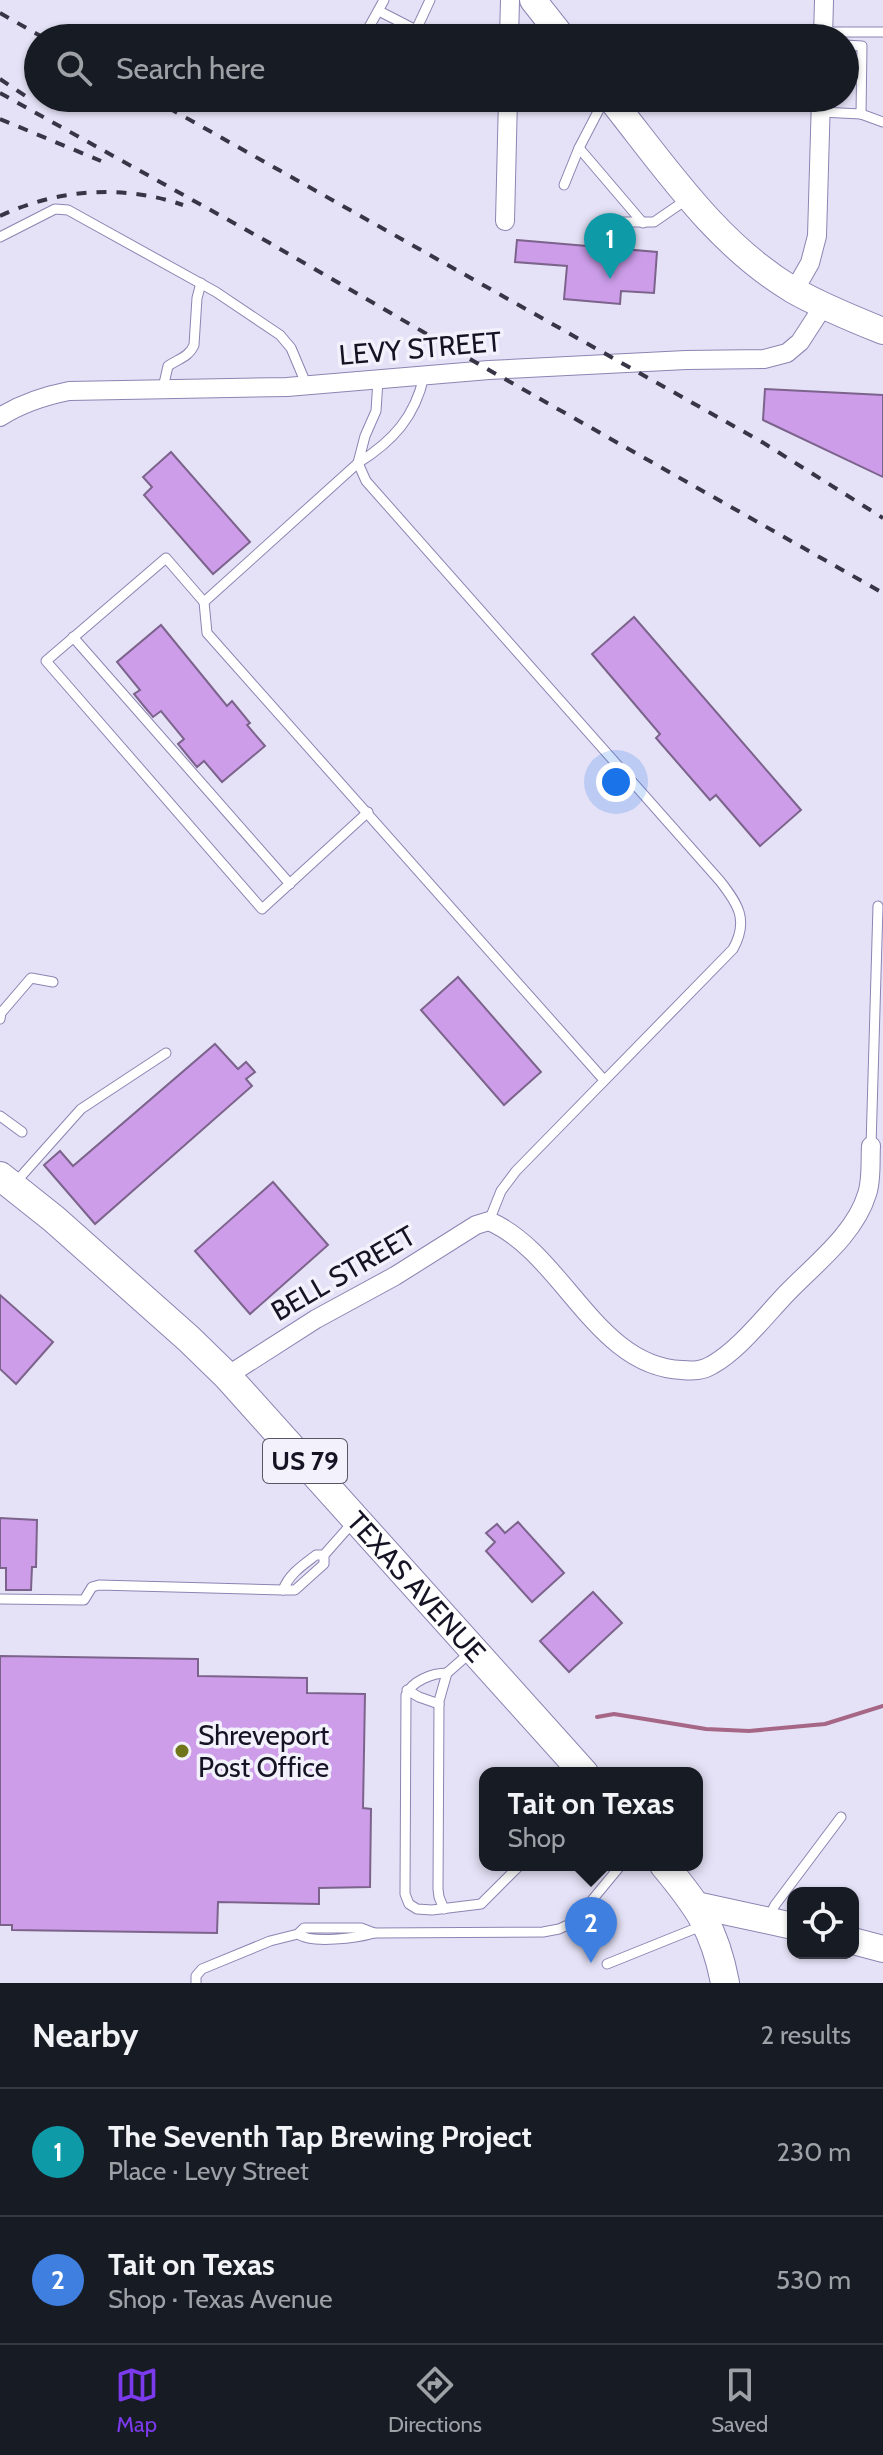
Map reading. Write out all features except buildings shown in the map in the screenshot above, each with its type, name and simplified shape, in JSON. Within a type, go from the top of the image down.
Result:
[{"type":"main road","points":[[533,0],[552,24]]},
{"type":"main road","points":[[619,112],[689,198],[735,246],[794,291],[883,331]]},
{"type":"main road","name":"TEXAS AVENUE","points":[[7,1181],[189,1339],[227,1376],[579,1767]]},
{"type":"main road","points":[[669,1871],[702,1914],[720,1955],[725,1983]]},
{"type":"main road","points":[[702,1914],[781,1922]]},
{"type":"main road","points":[[859,1943],[883,1949]]},
{"type":"street","points":[[509,24],[510,0]]},
{"type":"street","points":[[823,24],[824,0]]},
{"type":"street","points":[[505,221],[508,112]]},
{"type":"street","points":[[794,291],[810,263],[817,236],[821,112]]},
{"type":"street","name":"LEVY STREET","points":[[0,417],[43,396],[69,391],[307,386],[622,363],[764,359],[787,353],[800,342],[824,305]]},
{"type":"street","points":[[489,1221],[509,1229],[557,1275],[604,1331],[628,1352],[670,1370],[697,1371],[711,1366],[727,1354],[860,1214],[869,1191],[871,1146]]},
{"type":"street","name":"BELL STREET","points":[[227,1376],[316,1319],[395,1276],[476,1225],[489,1221]]},
{"type":"lane","points":[[371,24],[384,0]]},
{"type":"lane","points":[[419,24],[430,0]]},
{"type":"lane","points":[[379,11],[404,24]]},
{"type":"lane","points":[[859,33],[883,32]]},
{"type":"lane","points":[[859,46],[862,46],[861,114]]},
{"type":"lane","points":[[564,185],[579,148],[600,112]]},
{"type":"lane","points":[[852,112],[883,122]]},
{"type":"lane","points":[[579,148],[643,223]]},
{"type":"lane","points":[[604,222],[654,222],[689,198]]},
{"type":"lane","points":[[0,237],[55,209],[68,210],[201,283],[280,335],[291,348],[307,386]]},
{"type":"lane","points":[[163,388],[168,366],[186,357],[194,345],[201,283]]},
{"type":"lane","points":[[204,602],[358,463],[378,450],[411,415],[419,399],[424,376]]},
{"type":"lane","points":[[378,380],[376,411],[358,463],[366,481],[720,881],[740,912],[740,937],[733,949],[516,1171],[501,1191],[489,1221]]},
{"type":"lane","points":[[368,812],[262,909],[46,661],[166,558],[204,602],[207,633],[368,812],[604,1080]]},
{"type":"lane","points":[[73,637],[290,884]]},
{"type":"lane","points":[[871,1146],[878,906]]},
{"type":"lane","points":[[0,1019],[1,1013],[31,978],[53,982]]},
{"type":"lane","points":[[7,1181],[81,1109],[166,1053]]},
{"type":"lane","points":[[0,1116],[22,1132]]},
{"type":"lane","points":[[0,1599],[84,1600],[92,1587],[99,1585],[283,1590],[287,1579],[316,1555],[324,1555],[356,1519]]},
{"type":"lane","points":[[444,1909],[438,1889],[439,1704],[447,1673],[474,1650]]},
{"type":"lane","points":[[447,1673],[437,1673],[407,1690],[405,1894],[409,1904],[417,1909],[481,1904],[514,1871]]},
{"type":"lane","points":[[407,1690],[439,1704]]},
{"type":"lane","points":[[781,1922],[775,1905],[841,1817]]},
{"type":"lane","points":[[196,1983],[196,1976],[202,1969],[270,1941],[298,1934],[303,1938],[359,1938],[374,1933],[543,1932],[559,1929],[574,1922],[616,1871]]},
{"type":"lane","points":[[607,1964],[702,1914]]},
{"type":"waterway","points":[[597,1717],[614,1714],[706,1729],[749,1731],[825,1724],[883,1706]]},
{"type":"railway","points":[[0,13],[24,27]]},
{"type":"railway","points":[[0,79],[24,95]]},
{"type":"railway","points":[[0,93],[24,106]]},
{"type":"railway","points":[[34,112],[883,593]]},
{"type":"railway","points":[[176,112],[762,442],[883,518]]},
{"type":"railway","points":[[0,119],[101,161]]},
{"type":"railway","points":[[0,216],[44,200],[90,192],[137,194],[183,205]]},
{"type":"place","name":"The Seventh Tap Brewing Project","points":[[610,279]]},
{"type":"place","name":"Shreveport Post Office","points":[[182,1751]]},
{"type":"place","name":"Tait on Texas","points":[[591,1963]]}]
